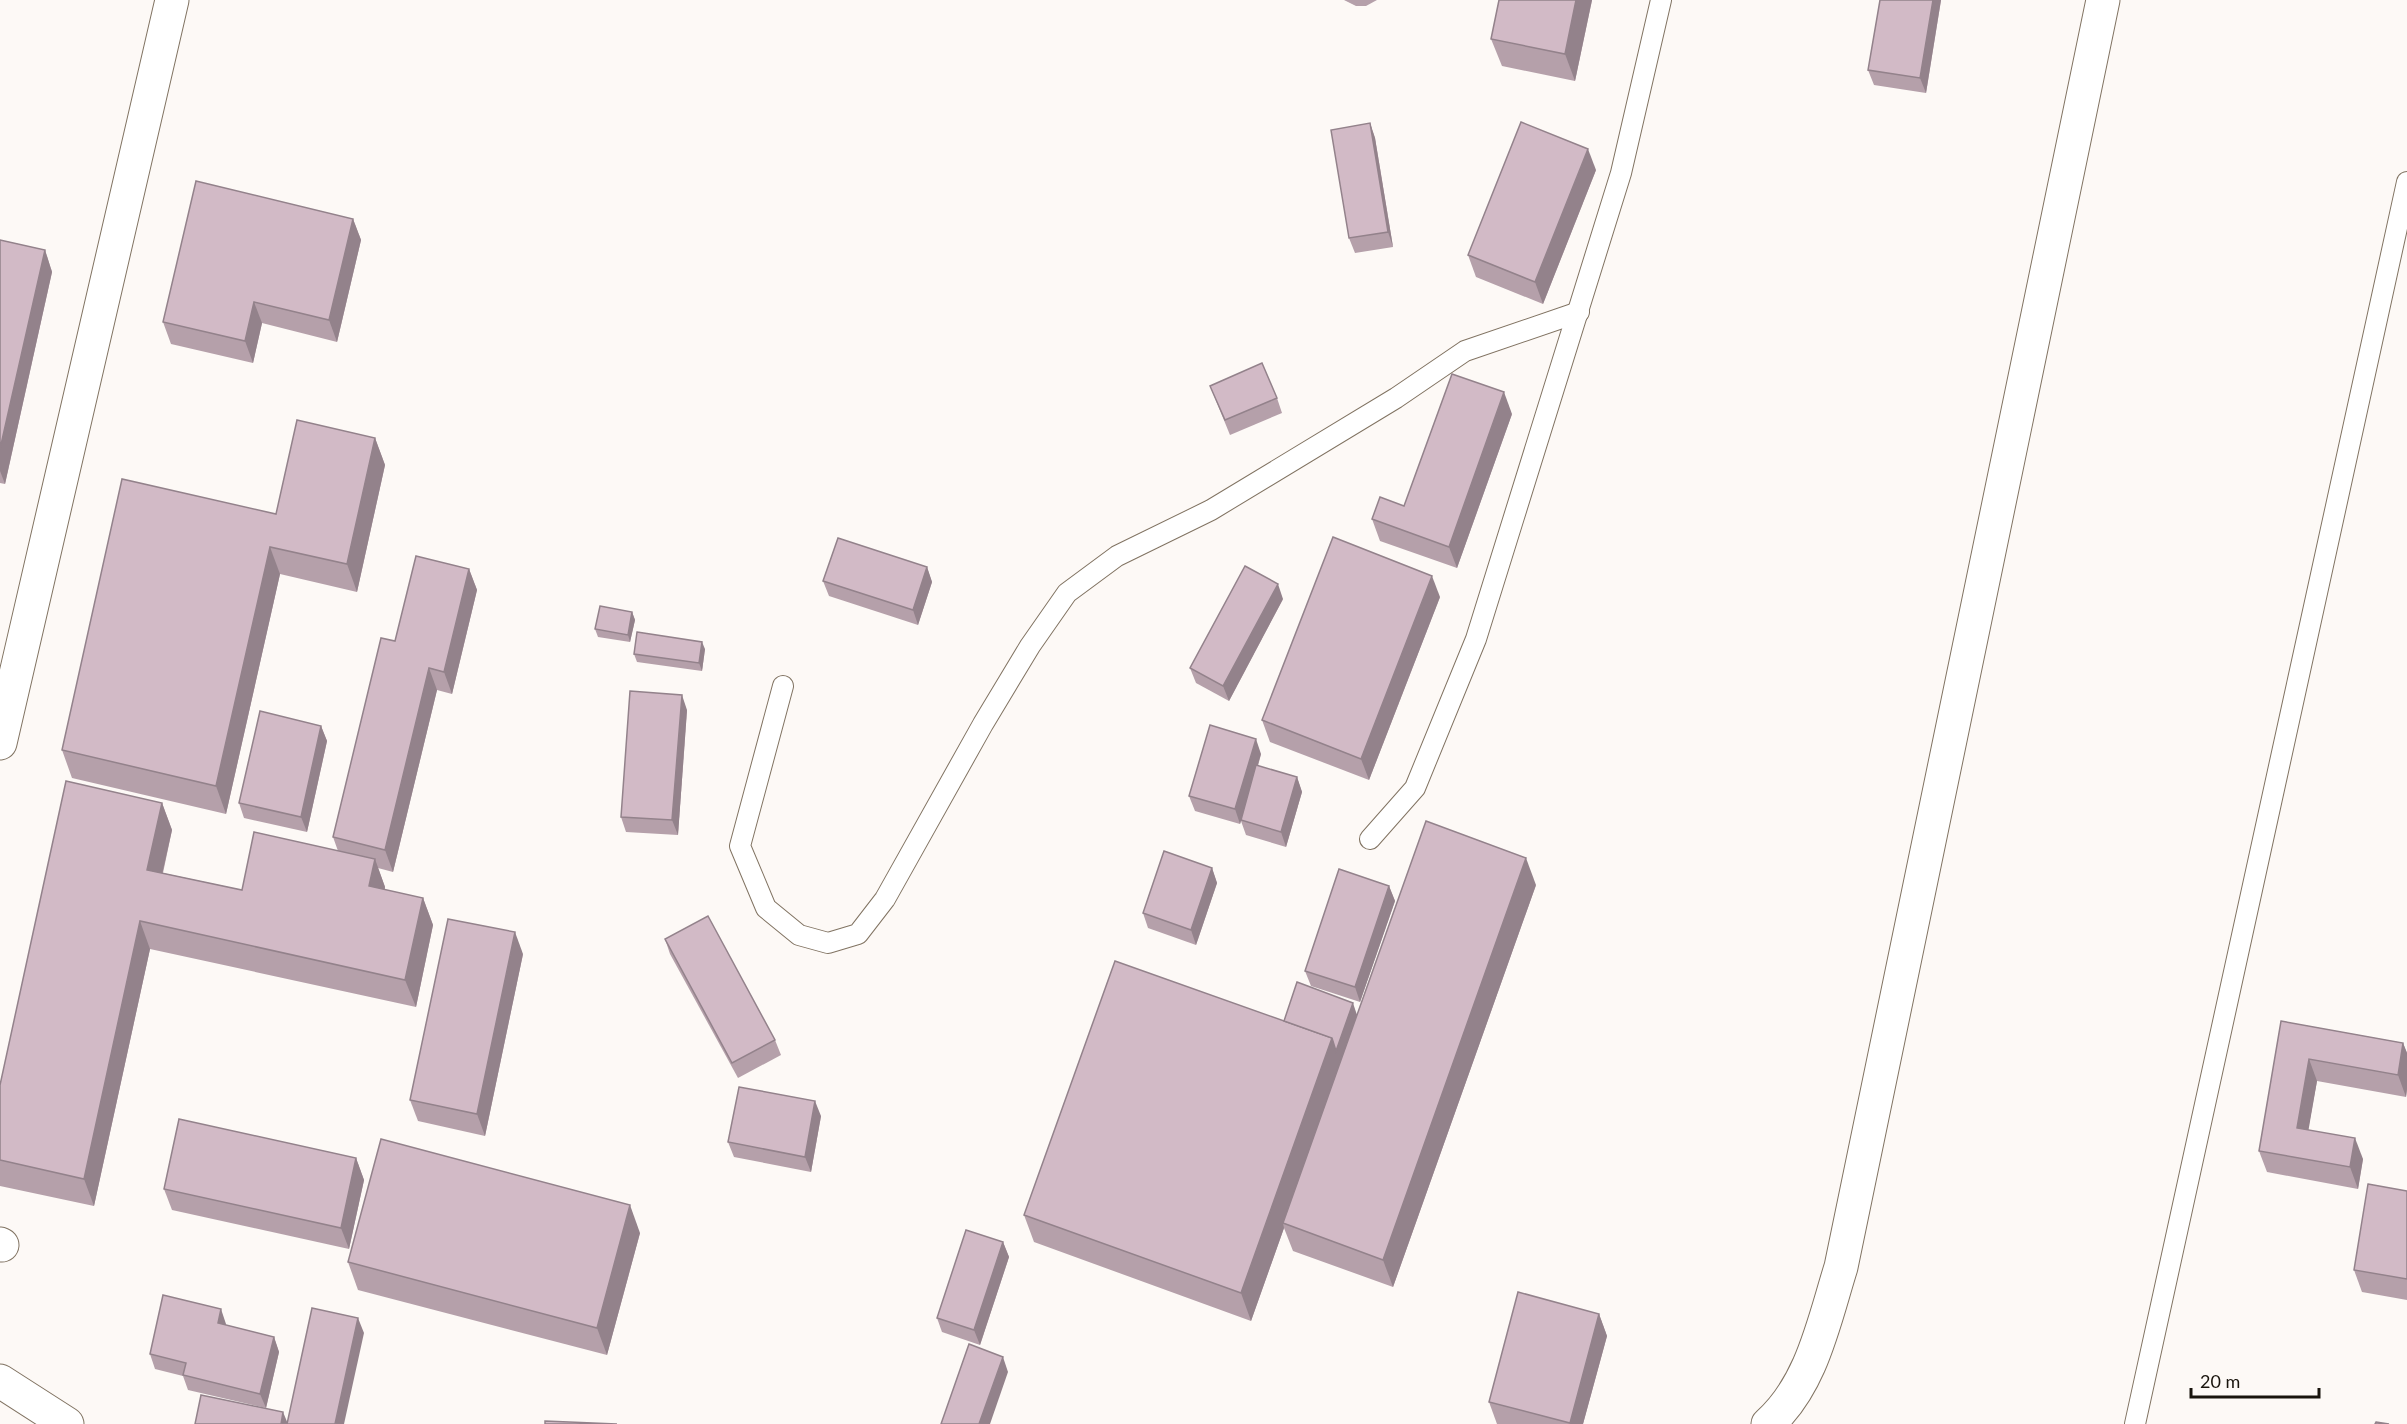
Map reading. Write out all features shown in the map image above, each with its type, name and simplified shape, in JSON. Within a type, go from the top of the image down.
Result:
[{"type":"street","points":[[0,742],[172,0]]},
{"type":"street","points":[[1768,1424],[1801,1383],[1824,1323],[1841,1267],[2103,0]]},
{"type":"street","points":[[0,1381],[67,1424]]},
{"type":"lane","points":[[1370,839],[1414,788],[1476,639],[1580,312],[1621,172],[1661,0]]},
{"type":"lane","points":[[2135,1424],[2407,182]]},
{"type":"lane","points":[[783,686],[740,846],[766,908],[799,934],[828,943],[858,934],[885,898],[983,724],[1030,646],[1067,593],[1117,556],[1211,510],[1396,398],[1465,351],[1580,312]]},
{"type":"building","points":[[1499,0],[1576,0],[1565,54],[1491,39]]},
{"type":"building","points":[[1880,0],[1933,0],[1920,78],[1868,70]]},
{"type":"building","points":[[1521,122],[1588,149],[1535,282],[1468,255]]},
{"type":"building","points":[[1370,123],[1388,232],[1349,238],[1331,130]]},
{"type":"building","points":[[196,181],[353,219],[329,320],[254,302],[245,341],[163,322]]},
{"type":"building","points":[[0,240],[45,250],[0,449]]},
{"type":"building","points":[[1262,363],[1277,398],[1225,420],[1210,386]]},
{"type":"building","points":[[1452,374],[1504,392],[1449,547],[1372,519],[1380,497],[1404,506]]},
{"type":"building","points":[[297,420],[375,438],[347,564],[270,547],[216,786],[62,750],[122,479],[276,514]]},
{"type":"building","points":[[1333,537],[1432,576],[1361,759],[1262,720]]},
{"type":"building","points":[[838,538],[927,567],[913,610],[823,581]]},
{"type":"building","points":[[416,556],[469,569],[444,672],[429,668],[385,850],[333,837],[381,638],[395,641]]},
{"type":"building","points":[[1245,566],[1278,584],[1223,686],[1190,668]]},
{"type":"building","points":[[600,606],[632,612],[628,635],[595,629]]},
{"type":"building","points":[[637,632],[702,642],[699,663],[634,654]]},
{"type":"building","points":[[630,691],[682,695],[672,820],[621,817]]},
{"type":"building","points":[[260,711],[321,726],[301,817],[239,803]]},
{"type":"building","points":[[1210,725],[1256,739],[1235,809],[1189,796]]},
{"type":"building","points":[[1256,765],[1297,777],[1281,832],[1241,820]]},
{"type":"building","points":[[66,781],[162,803],[147,870],[242,890],[254,832],[375,859],[369,886],[423,898],[405,980],[140,921],[84,1179],[0,1160],[0,1085]]},
{"type":"building","points":[[1426,821],[1526,858],[1383,1260],[1283,1223]]},
{"type":"building","points":[[1164,851],[1212,868],[1191,930],[1143,913]]},
{"type":"building","points":[[1339,869],[1389,886],[1355,987],[1305,971]]},
{"type":"building","points":[[708,916],[775,1040],[732,1063],[665,939]]},
{"type":"building","points":[[448,919],[515,932],[477,1114],[410,1100]]},
{"type":"building","points":[[1115,961],[1332,1038],[1241,1293],[1024,1215]]},
{"type":"building","points":[[1297,982],[1353,1003],[1336,1051],[1332,1038],[1284,1021]]},
{"type":"building","points":[[2281,1021],[2403,1043],[2398,1075],[2309,1059],[2297,1128],[2355,1138],[2350,1167],[2259,1151]]},
{"type":"building","points":[[739,1087],[815,1101],[805,1157],[728,1142]]},
{"type":"building","points":[[179,1119],[356,1158],[341,1228],[164,1189]]},
{"type":"building","points":[[381,1139],[630,1205],[597,1328],[348,1262]]},
{"type":"building","points":[[2368,1184],[2407,1191],[2407,1279],[2354,1270]]},
{"type":"building","points":[[966,1230],[1003,1242],[974,1330],[937,1318]]},
{"type":"building","points":[[1518,1292],[1599,1314],[1570,1423],[1489,1402]]},
{"type":"building","points":[[163,1295],[221,1309],[218,1323],[274,1337],[260,1394],[183,1375],[186,1363],[150,1354]]},
{"type":"building","points":[[312,1308],[358,1318],[335,1424],[287,1424]]},
{"type":"building","points":[[969,1344],[1003,1357],[979,1424],[941,1424]]},
{"type":"building","points":[[201,1395],[283,1412],[281,1424],[195,1424]]},
{"type":"building","points":[[545,1421],[617,1424],[545,1424]]}]
